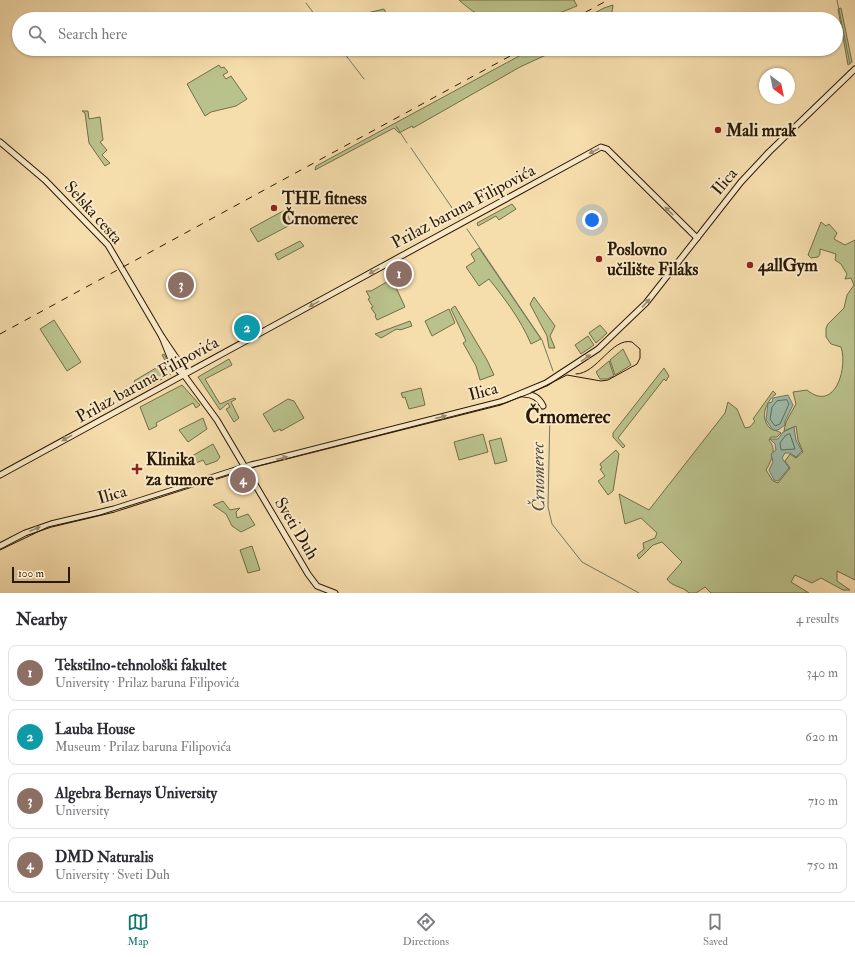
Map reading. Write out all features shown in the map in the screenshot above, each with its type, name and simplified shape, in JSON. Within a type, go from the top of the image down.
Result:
[{"type":"main road","name":"Ilica","points":[[0,546],[25,533],[51,524],[105,511],[245,467],[495,403],[520,395],[572,367],[606,343],[653,296],[730,195],[755,167],[855,69]]},
{"type":"main road","name":"Selska cesta","points":[[0,142],[44,179],[110,249],[162,337],[183,368],[184,375],[217,420],[245,467]]},
{"type":"main road","name":"Prilaz baruna Filipovića","points":[[0,475],[601,147],[608,149],[697,238]]},
{"type":"main road","points":[[520,395],[534,396],[543,406]]},
{"type":"main road","name":"Sveti Duh","points":[[245,467],[311,579],[317,586],[335,593]]},
{"type":"green space","points":[[459,0],[574,0],[577,6],[562,12],[474,12]]},
{"type":"green space","points":[[613,5],[612,12],[596,12]]},
{"type":"green space","points":[[841,8],[842,12],[839,12],[838,9]]},
{"type":"green space","points":[[384,9],[386,12],[371,12]]},
{"type":"green space","points":[[843,18],[852,62],[848,65],[843,37]]},
{"type":"green space","points":[[519,56],[544,56],[520,67],[413,128],[412,126],[399,133],[394,128],[315,170],[316,166]]},
{"type":"green space","points":[[219,65],[221,68],[224,67],[228,72],[223,75],[226,79],[231,76],[247,99],[236,106],[211,112],[205,116],[187,84]]},
{"type":"green space","points":[[82,111],[88,111],[89,119],[100,117],[103,140],[100,142],[107,150],[102,155],[110,163],[105,166],[89,143],[85,113]]},
{"type":"green space","points":[[512,204],[516,209],[499,220],[496,216],[478,226],[477,223]]},
{"type":"green space","points":[[285,210],[292,224],[258,242],[250,229]]},
{"type":"green space","points":[[821,222],[826,226],[829,224],[837,233],[834,239],[845,245],[855,240],[855,580],[837,571],[837,581],[850,590],[843,590],[821,578],[812,583],[795,575],[791,582],[809,593],[711,593],[705,587],[696,593],[689,593],[672,584],[667,579],[682,562],[662,542],[653,545],[639,559],[637,555],[644,549],[643,543],[655,538],[657,533],[641,518],[625,524],[619,494],[649,510],[725,413],[728,402],[737,409],[745,428],[750,427],[755,421],[753,419],[773,391],[776,394],[769,401],[764,415],[770,428],[781,433],[777,437],[771,437],[769,440],[773,447],[773,455],[766,470],[773,481],[778,483],[790,468],[785,461],[790,454],[796,458],[803,452],[798,440],[796,426],[784,431],[786,422],[796,404],[793,392],[807,390],[817,396],[825,396],[832,392],[837,385],[841,376],[843,356],[841,347],[831,344],[826,337],[826,328],[844,308],[847,295],[854,285],[851,278],[845,279],[847,274],[841,264],[835,260],[836,254],[820,249],[820,254],[818,257],[811,258],[808,255]]},
{"type":"green space","points":[[300,241],[304,246],[278,260],[275,254]]},
{"type":"green space","points":[[479,248],[541,339],[531,344],[518,318],[489,279],[479,286],[466,267],[475,261],[471,254]]},
{"type":"green space","points":[[392,279],[405,307],[377,320],[376,315],[371,308],[373,307],[368,299],[370,298],[366,291],[371,291]]},
{"type":"green space","points":[[534,297],[555,326],[550,336],[555,348],[549,348],[547,336],[530,304]]},
{"type":"green space","points":[[455,306],[487,360],[494,375],[480,380],[476,366],[463,343],[466,341],[451,309]]},
{"type":"green space","points":[[449,309],[455,323],[432,336],[425,321]]},
{"type":"green space","points":[[54,320],[81,362],[67,371],[40,329]]},
{"type":"green space","points":[[410,321],[412,326],[400,330],[397,329],[381,338],[375,334]]},
{"type":"green space","points":[[600,325],[607,333],[596,343],[589,333]]},
{"type":"green space","points":[[588,336],[594,345],[581,354],[575,345]]},
{"type":"green space","points":[[623,349],[631,365],[615,375],[610,360]]},
{"type":"green space","points":[[164,354],[171,368],[171,374],[141,391],[134,381],[166,362],[162,355]]},
{"type":"green space","points":[[229,359],[232,365],[205,379],[220,404],[234,398],[236,399],[231,402],[239,418],[234,422],[226,409],[230,407],[228,403],[220,410],[198,377]]},
{"type":"green space","points":[[609,361],[614,376],[607,379],[600,379],[596,372]]},
{"type":"green space","points":[[664,368],[669,376],[666,381],[664,379],[618,438],[625,446],[623,448],[613,437],[613,433]]},
{"type":"green space","points":[[182,385],[200,405],[196,408],[193,403],[156,423],[157,426],[149,430],[140,407]]},
{"type":"green space","points":[[421,388],[425,405],[409,409],[405,397],[403,398],[401,393]]},
{"type":"green space","points":[[288,399],[294,401],[304,418],[281,431],[280,429],[274,432],[263,414]]},
{"type":"green space","points":[[203,418],[207,429],[188,442],[179,430]]},
{"type":"green space","points":[[483,434],[488,452],[459,460],[454,442]]},
{"type":"green space","points":[[501,438],[507,461],[495,464],[489,441]]},
{"type":"green space","points":[[213,444],[220,457],[217,461],[206,465],[203,460],[194,464],[192,456]]},
{"type":"green space","points":[[616,450],[619,454],[613,491],[608,495],[598,481],[605,476],[600,469],[602,468],[600,464]]},
{"type":"green space","points":[[223,501],[230,510],[240,508],[236,512],[237,518],[248,514],[255,525],[241,532],[232,526],[226,514],[213,505]]},
{"type":"green space","points":[[252,546],[260,570],[248,573],[240,550]]},
{"type":"water","points":[[788,395],[793,405],[785,421],[785,425],[778,430],[773,430],[766,420],[768,403],[772,402],[773,398]]},
{"type":"water","points":[[794,427],[796,440],[802,451],[796,457],[790,453],[785,453],[782,458],[789,468],[778,481],[774,480],[769,470],[773,462],[771,454],[776,450],[775,444],[770,439],[778,439],[783,432]]},
{"type":"waterway","points":[[837,0],[839,12]]},
{"type":"waterway","name":"Črnomerec","points":[[306,3],[313,12]]},
{"type":"waterway","points":[[843,30],[850,64]]},
{"type":"waterway","name":"Črnomerec","points":[[346,56],[364,79]]},
{"type":"waterway","name":"Črnomerec","points":[[396,126],[407,143]]},
{"type":"waterway","name":"Črnomerec","points":[[411,148],[459,218]]},
{"type":"waterway","name":"Črnomerec","points":[[467,229],[542,340],[553,371]]},
{"type":"waterway","name":"Črnomerec","points":[[550,412],[548,507],[552,524],[582,562],[639,593]]},
{"type":"tram line","points":[[0,550],[48,527],[100,515],[246,469],[505,403],[531,393],[567,375],[601,381],[608,380],[637,364],[640,358],[640,349],[632,342],[625,342],[611,350],[591,368],[576,374]]},
{"type":"railway","points":[[586,12],[608,0]]},
{"type":"railway","points":[[0,334],[510,56]]},
{"type":"place","name":"Mali mrak","points":[[718,130]]},
{"type":"place","name":"THE fitness Črnomerec","points":[[274,208]]},
{"type":"place","name":"Poslovno učilište Filaks","points":[[599,259]]},
{"type":"place","name":"4allGym","points":[[750,265]]},
{"type":"place","name":"Tekstilno-tehnološki fakultet","points":[[399,274]]},
{"type":"place","name":"Algebra Bernays University","points":[[181,285]]},
{"type":"place","name":"Lauba House","points":[[247,328]]},
{"type":"place","name":"Klinika za tumore","points":[[137,469]]},
{"type":"place","name":"DMD Naturalis","points":[[243,480]]},
{"type":"district","name":"Črnomerec","points":[[568,416]]}]
